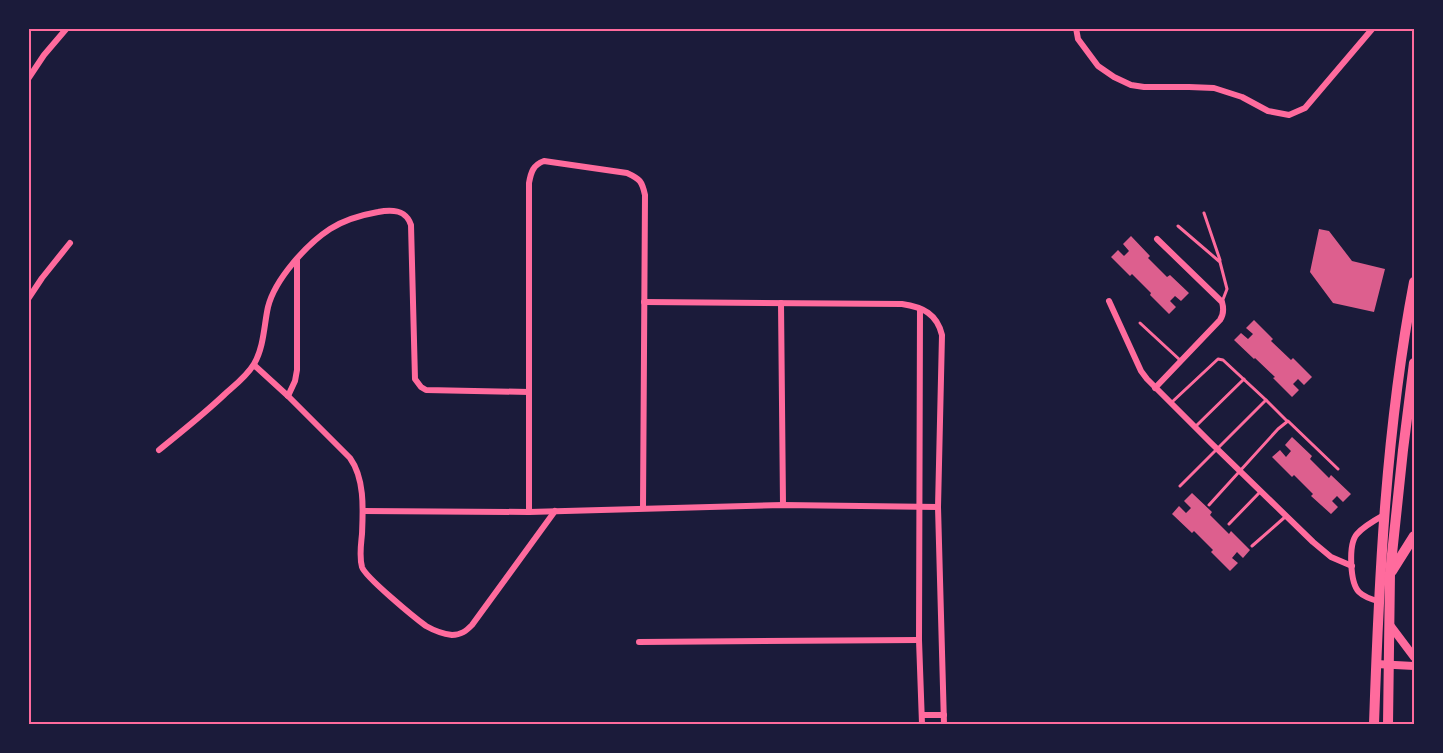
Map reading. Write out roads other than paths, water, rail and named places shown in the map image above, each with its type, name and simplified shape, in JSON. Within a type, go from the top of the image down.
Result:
[{"type":"main road","points":[[1374,724],[1378,602],[1384,515],[1402,348],[1414,282]]},
{"type":"main road","points":[[1388,724],[1390,573],[1414,363]]},
{"type":"main road","points":[[1390,573],[1414,536]]},
{"type":"street","points":[[28,79],[67,28]]},
{"type":"street","points":[[1076,28],[1078,39],[1098,66],[1114,78],[1131,85],[1214,88],[1242,97],[1268,111],[1288,115],[1305,108],[1373,28]]},
{"type":"street","points":[[529,512],[529,183],[534,167],[544,161],[627,173],[643,184],[645,195],[643,508]]},
{"type":"street","points":[[159,450],[215,404],[254,365],[260,350],[272,293],[297,259],[314,241],[330,229],[345,221],[380,211],[394,210],[403,213],[409,218],[411,225],[415,379],[417,384],[426,390],[529,392]]},
{"type":"street","points":[[1155,388],[1220,320],[1224,309],[1222,302],[1157,239]]},
{"type":"street","points":[[28,299],[70,243]]},
{"type":"street","points":[[288,396],[297,370],[297,259]]},
{"type":"street","points":[[1109,301],[1141,371],[1155,388],[1331,557],[1352,566]]},
{"type":"street","points":[[644,302],[902,304],[920,309],[934,317],[939,324],[942,335],[938,507],[944,724]]},
{"type":"street","points":[[781,303],[783,505]]},
{"type":"street","points":[[920,309],[918,506],[922,724]]},
{"type":"street","points":[[254,365],[288,396],[356,466],[363,511],[360,559],[363,570],[371,580],[428,627],[445,634],[455,635],[465,632],[555,511]]},
{"type":"street","points":[[363,511],[529,512],[783,505],[938,507]]},
{"type":"street","points":[[1384,515],[1355,536],[1352,566],[1353,581],[1360,593],[1365,597],[1390,605]]},
{"type":"street","points":[[1389,625],[1414,657]]},
{"type":"street","points":[[639,642],[919,640]]},
{"type":"street","points":[[1376,664],[1414,666]]},
{"type":"street","points":[[922,716],[944,715]]},
{"type":"lane","points":[[1204,213],[1227,289],[1222,302]]},
{"type":"lane","points":[[1178,226],[1220,262]]},
{"type":"lane","points":[[1140,323],[1181,361]]},
{"type":"lane","points":[[1171,404],[1218,359],[1223,360],[1338,469]]},
{"type":"lane","points":[[1195,427],[1244,379]]},
{"type":"lane","points":[[1180,486],[1266,400]]},
{"type":"lane","points":[[1209,505],[1278,429],[1288,421]]},
{"type":"lane","points":[[1229,524],[1262,491]]},
{"type":"lane","points":[[1252,546],[1286,515]]}]
